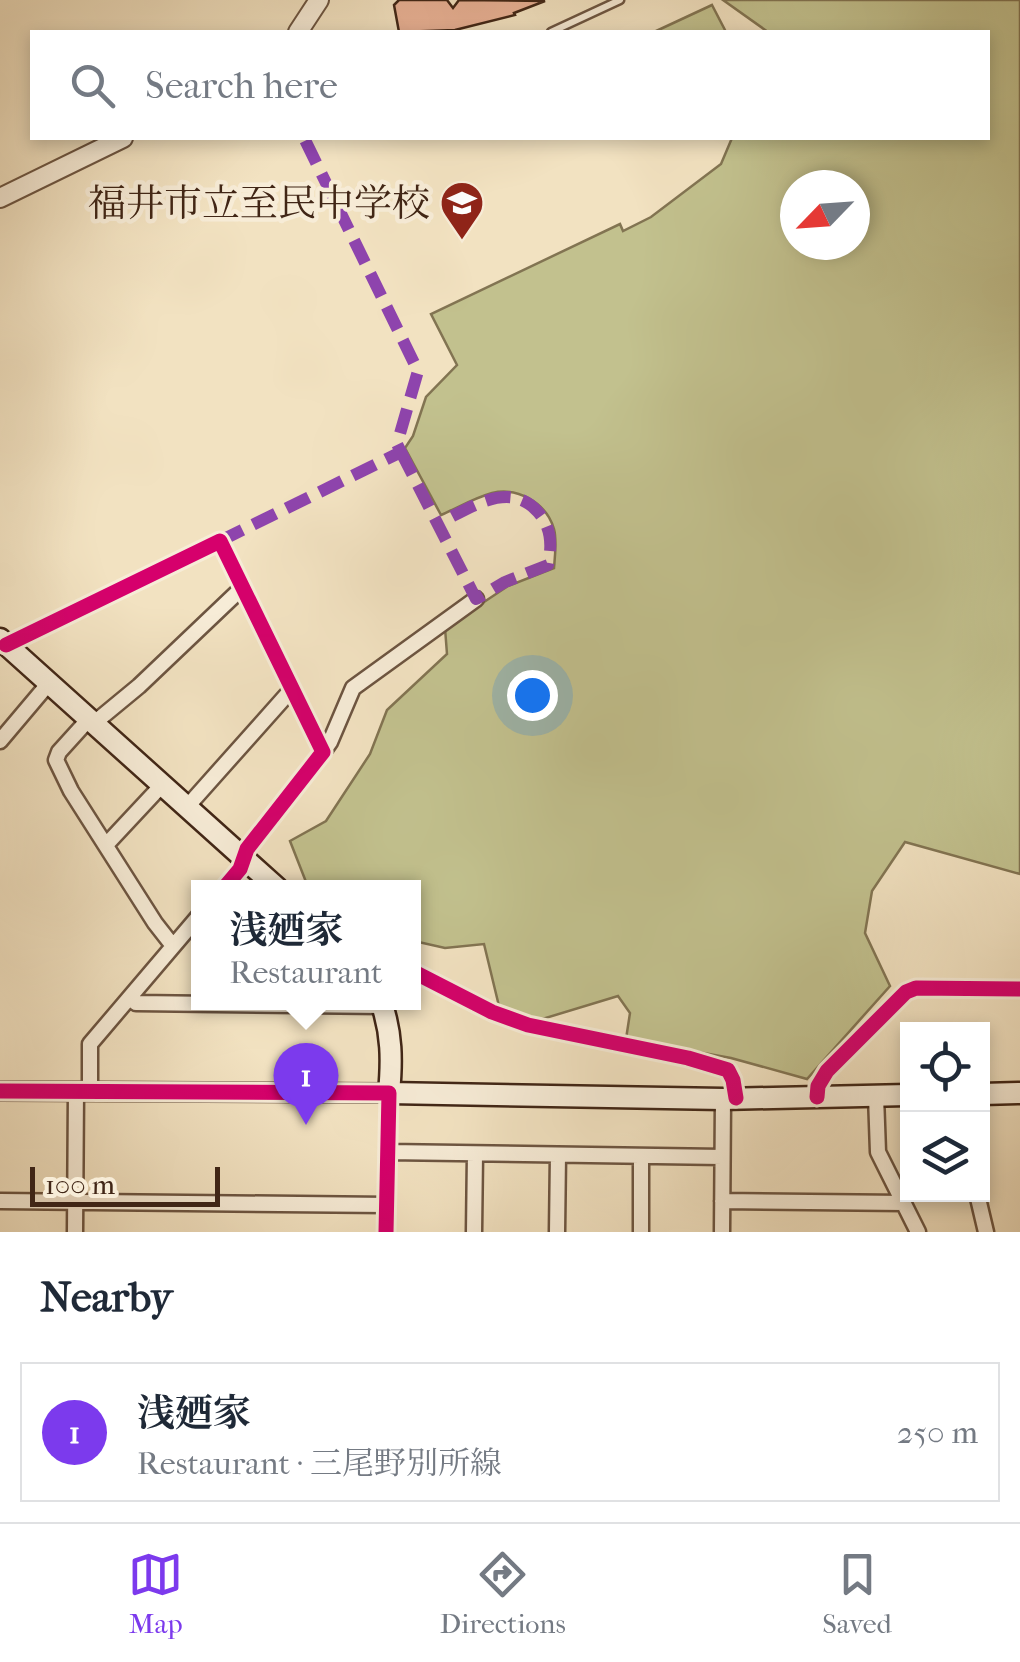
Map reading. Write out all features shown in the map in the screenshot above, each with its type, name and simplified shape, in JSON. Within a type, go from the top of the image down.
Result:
[{"type":"main road","points":[[3,642],[267,880]]},
{"type":"main road","points":[[382,1010],[392,1056],[389,1093],[730,1098],[900,1095]]},
{"type":"main road","points":[[990,1094],[1020,1094]]},
{"type":"street","points":[[299,30],[318,0]]},
{"type":"street","points":[[0,198],[119,140]]},
{"type":"street","points":[[3,642],[220,540],[323,752]]},
{"type":"street","points":[[174,946],[155,924],[70,791],[56,760],[59,752],[91,722],[139,686],[242,588]]},
{"type":"street","points":[[231,880],[240,869],[247,849],[330,742],[354,688],[476,599]]},
{"type":"street","points":[[0,741],[49,683]]},
{"type":"street","points":[[186,808],[292,689]]},
{"type":"street","points":[[106,845],[162,785]]},
{"type":"street","points":[[75,1232],[83,1091],[90,1044],[191,925]]},
{"type":"street","points":[[421,976],[492,1012],[528,1025],[728,1070],[730,1098],[722,1157],[722,1232]]},
{"type":"street","points":[[816,1097],[827,1071],[906,992],[916,988],[1020,989]]},
{"type":"street","points":[[130,998],[136,1003],[191,1003]]},
{"type":"street","points":[[0,1091],[389,1093],[386,1232]]},
{"type":"street","points":[[876,1096],[878,1152],[918,1232]]},
{"type":"street","points":[[388,1152],[722,1157]]},
{"type":"street","points":[[474,1232],[475,1154]]},
{"type":"street","points":[[557,1232],[558,1155]]},
{"type":"street","points":[[640,1232],[642,1157]]},
{"type":"street","points":[[0,1201],[386,1204]]},
{"type":"street","points":[[722,1201],[904,1204]]},
{"type":"street","points":[[979,1202],[986,1232]]},
{"type":"lane","points":[[556,30],[620,0]]},
{"type":"shaded area","points":[[723,0],[1020,0],[1020,874],[905,842],[872,891],[865,933],[890,986],[807,1079],[731,1058],[626,1039],[630,1013],[618,996],[539,1020],[499,1006],[484,944],[445,948],[421,943],[421,880],[305,880],[290,841],[326,821],[370,754],[387,710],[447,654],[445,628],[508,586],[554,568],[554,529],[537,504],[511,492],[492,493],[441,515],[405,448],[426,397],[457,365],[431,314],[620,224],[623,231],[651,217],[721,164],[731,140],[990,140],[990,30],[765,30]]},
{"type":"shaded area","points":[[712,5],[725,30],[658,30]]},
{"type":"building","points":[[399,0],[447,0],[453,8],[459,0],[545,1],[515,15],[455,30],[399,30],[394,5]]},
{"type":"marked path","points":[[220,541],[401,452],[397,444],[418,371],[305,140]]},
{"type":"marked path","points":[[401,452],[476,599],[548,565],[550,544],[546,524],[527,502],[502,497],[489,500],[475,505],[462,511],[449,518],[437,524]]},
{"type":"cycle path","points":[[6,645],[220,541],[323,752],[247,849],[240,869],[231,880]]},
{"type":"cycle path","points":[[421,976],[492,1012],[528,1025],[728,1070],[736,1098]]},
{"type":"cycle path","points":[[817,1097],[818,1086],[827,1071],[906,992],[916,988],[1020,989]]},
{"type":"cycle path","points":[[0,1091],[389,1093],[386,1232]]},
{"type":"place","name":"福井市立至民中学校","points":[[462,241]]},
{"type":"place","name":"浅廼家","points":[[306,1125]]}]
